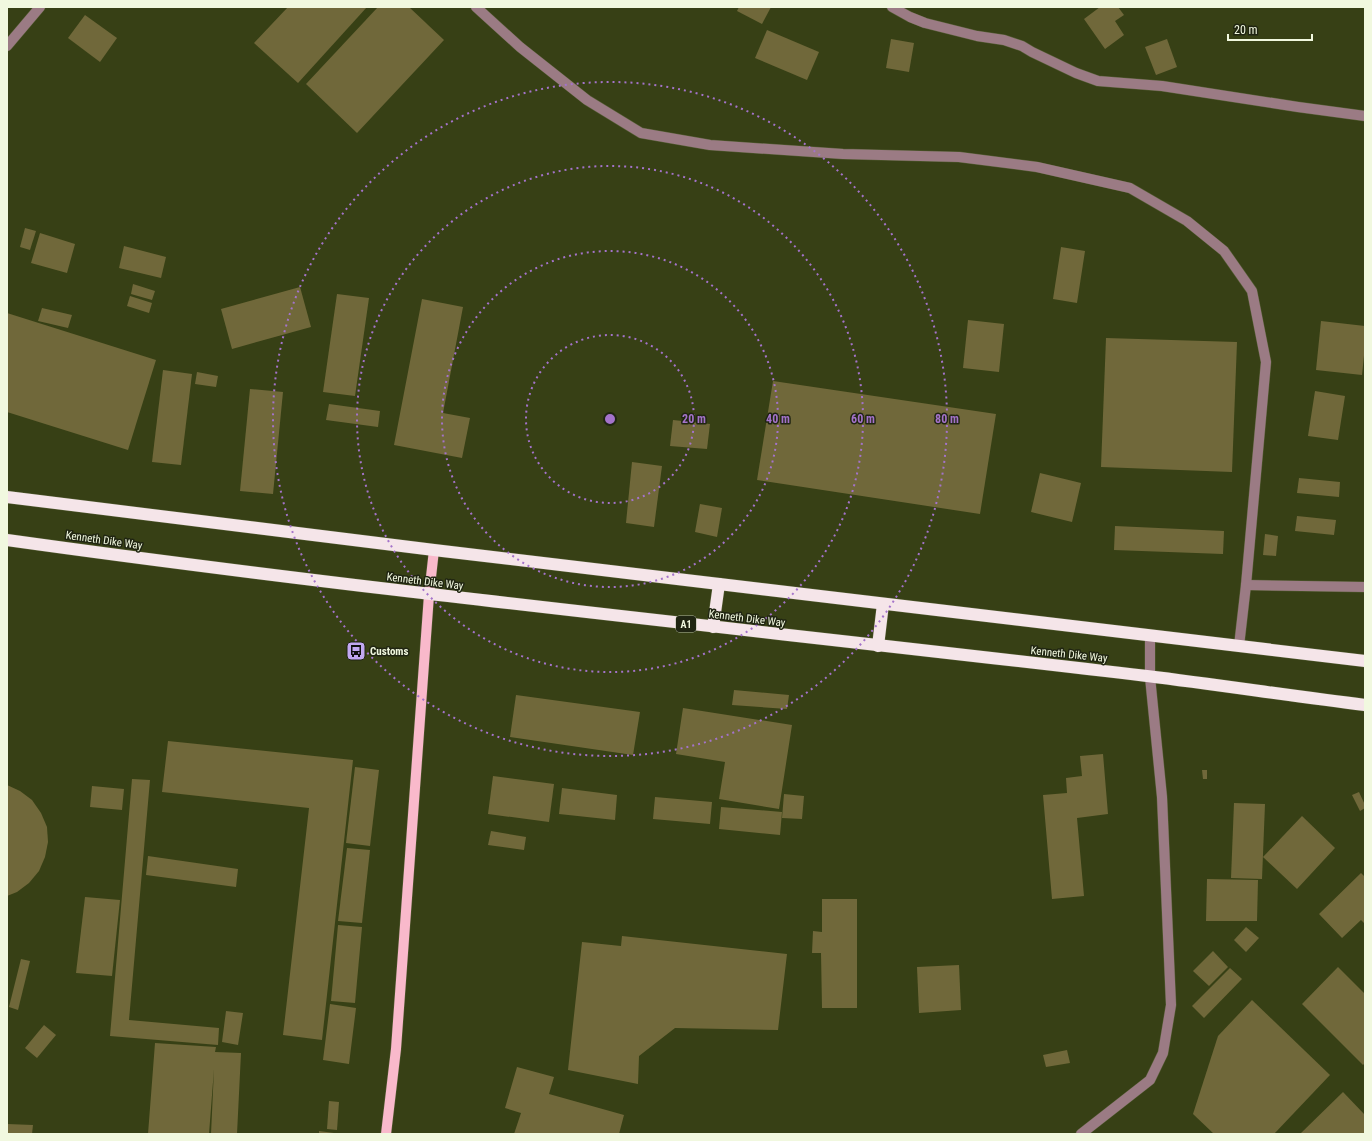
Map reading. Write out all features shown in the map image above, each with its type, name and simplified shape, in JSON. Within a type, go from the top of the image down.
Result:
[{"type":"highway","points":[[7,497],[434,550],[1365,661]]},
{"type":"highway","name":"Kenneth Dike Way","points":[[7,540],[429,595],[1150,677],[1365,705]]},
{"type":"highway","points":[[713,627],[719,584]]},
{"type":"highway","points":[[878,646],[883,604]]},
{"type":"main road","points":[[386,1134],[396,1049],[429,595],[434,550]]},
{"type":"street","points":[[7,46],[40,7]]},
{"type":"street","points":[[476,7],[520,47],[587,100],[641,133],[710,145],[843,154],[959,157],[1037,167],[1130,188],[1187,221],[1224,251],[1252,292],[1266,362],[1246,585],[1238,646]]},
{"type":"street","points":[[892,7],[925,23],[978,36],[1004,40],[1022,46],[1076,73],[1098,81],[1162,86],[1365,116]]},
{"type":"street","points":[[1246,585],[1365,587]]},
{"type":"street","points":[[1081,1134],[1150,1080],[1163,1053],[1171,1005],[1162,797],[1150,677],[1150,636]]},
{"type":"building","points":[[288,7],[367,7],[298,83],[254,43]]},
{"type":"building","points":[[378,7],[409,7],[444,40],[357,133],[306,84]]},
{"type":"building","points":[[739,7],[771,7],[762,24],[737,11]]},
{"type":"building","points":[[1100,7],[1118,7],[1124,15],[1115,21],[1124,35],[1105,49],[1084,19]]},
{"type":"building","points":[[85,15],[117,38],[100,62],[68,38]]},
{"type":"building","points":[[767,30],[819,52],[807,80],[755,58]]},
{"type":"building","points":[[891,39],[914,43],[909,72],[886,68]]},
{"type":"building","points":[[1167,39],[1177,67],[1156,75],[1145,47]]},
{"type":"building","points":[[25,228],[36,231],[30,250],[20,247]]},
{"type":"building","points":[[40,233],[75,244],[67,273],[31,263]]},
{"type":"building","points":[[124,246],[166,257],[161,278],[119,268]]},
{"type":"building","points":[[1061,247],[1085,251],[1077,303],[1053,299]]},
{"type":"building","points":[[133,284],[155,291],[152,300],[131,294]]},
{"type":"building","points":[[300,287],[311,327],[232,349],[221,309]]},
{"type":"building","points":[[337,294],[369,298],[355,396],[323,392]]},
{"type":"building","points":[[130,296],[152,303],[149,313],[127,306]]},
{"type":"building","points":[[422,299],[463,307],[443,413],[470,418],[462,458],[394,445]]},
{"type":"building","points":[[42,308],[72,315],[68,328],[38,321]]},
{"type":"building","points":[[7,313],[156,360],[128,450],[7,412]]},
{"type":"building","points":[[968,320],[1004,324],[999,372],[963,368]]},
{"type":"building","points":[[1321,321],[1365,326],[1365,346],[1362,375],[1316,370]]},
{"type":"building","points":[[1106,338],[1237,342],[1232,472],[1101,467]]},
{"type":"building","points":[[163,370],[192,374],[181,465],[152,462]]},
{"type":"building","points":[[197,372],[218,376],[216,387],[195,384]]},
{"type":"building","points":[[773,381],[996,414],[980,514],[757,480]]},
{"type":"building","points":[[250,389],[283,392],[273,494],[240,491]]},
{"type":"building","points":[[1315,391],[1345,396],[1338,440],[1308,436]]},
{"type":"building","points":[[329,404],[380,411],[378,427],[326,420]]},
{"type":"building","points":[[673,420],[710,424],[707,449],[670,446]]},
{"type":"building","points":[[632,462],[662,466],[654,527],[626,523]]},
{"type":"building","points":[[1040,473],[1081,483],[1072,522],[1031,512]]},
{"type":"building","points":[[1299,478],[1340,482],[1339,497],[1297,493]]},
{"type":"building","points":[[700,504],[722,508],[717,537],[695,532]]},
{"type":"building","points":[[1297,516],[1336,520],[1334,535],[1295,531]]},
{"type":"building","points":[[1115,526],[1224,531],[1223,554],[1114,550]]},
{"type":"building","points":[[1265,534],[1278,536],[1276,556],[1263,555]]},
{"type":"building","points":[[734,690],[789,695],[787,709],[732,705]]},
{"type":"building","points":[[516,695],[640,712],[633,755],[510,737]]},
{"type":"building","points":[[683,708],[792,725],[779,809],[719,799],[725,762],[676,754]]},
{"type":"building","points":[[168,741],[353,760],[322,1040],[283,1035],[309,808],[162,792]]},
{"type":"building","points":[[1103,754],[1108,814],[1077,818],[1084,896],[1052,899],[1043,795],[1067,793],[1066,778],[1082,776],[1080,756]]},
{"type":"building","points":[[355,767],[379,770],[370,846],[346,843]]},
{"type":"building","points":[[1202,770],[1207,770],[1207,779],[1203,779]]},
{"type":"building","points":[[493,776],[554,784],[549,822],[488,814]]},
{"type":"building","points":[[132,779],[150,780],[129,1020],[219,1028],[218,1045],[110,1036]]},
{"type":"building","points":[[7,785],[20,791],[32,800],[41,813],[47,827],[48,842],[45,857],[39,871],[29,883],[17,892],[7,896]]},
{"type":"building","points":[[92,786],[124,789],[122,810],[90,807]]},
{"type":"building","points":[[562,788],[617,795],[615,820],[559,814]]},
{"type":"building","points":[[1359,792],[1365,805],[1365,808],[1360,811],[1352,795]]},
{"type":"building","points":[[784,794],[804,796],[802,819],[782,818]]},
{"type":"building","points":[[655,797],[712,802],[710,824],[653,819]]},
{"type":"building","points":[[1234,803],[1265,804],[1262,879],[1231,878]]},
{"type":"building","points":[[721,807],[782,812],[780,835],[719,829]]},
{"type":"building","points":[[1302,816],[1335,848],[1297,889],[1263,857]]},
{"type":"building","points":[[491,831],[526,837],[524,850],[488,845]]},
{"type":"building","points":[[347,848],[370,850],[362,923],[338,921]]},
{"type":"building","points":[[148,856],[238,869],[236,887],[146,875]]},
{"type":"building","points":[[1361,873],[1365,877],[1365,924],[1361,920],[1342,938],[1319,914]]},
{"type":"building","points":[[1207,879],[1258,880],[1257,921],[1206,921]]},
{"type":"building","points":[[85,897],[120,900],[112,976],[76,973]]},
{"type":"building","points":[[822,899],[857,899],[857,1008],[822,1008],[821,953],[812,953],[813,931],[822,932]]},
{"type":"building","points":[[338,925],[362,927],[355,1003],[331,1001]]},
{"type":"building","points":[[1246,927],[1259,938],[1246,952],[1234,940]]},
{"type":"building","points":[[622,936],[787,954],[778,1030],[675,1028],[639,1056],[638,1084],[568,1070],[582,942],[621,946]]},
{"type":"building","points":[[1213,951],[1228,967],[1209,986],[1193,971]]},
{"type":"building","points":[[21,959],[30,961],[18,1010],[9,1007]]},
{"type":"building","points":[[959,965],[961,1010],[919,1013],[917,967]]},
{"type":"building","points":[[1338,967],[1365,994],[1365,1063],[1363,1065],[1302,1004]]},
{"type":"building","points":[[1230,968],[1242,979],[1204,1018],[1192,1006]]},
{"type":"building","points":[[1252,1000],[1330,1075],[1274,1134],[1214,1134],[1193,1114],[1218,1036]]},
{"type":"building","points":[[330,1004],[356,1008],[349,1064],[323,1060]]},
{"type":"building","points":[[226,1011],[243,1013],[238,1045],[222,1042]]},
{"type":"building","points":[[44,1025],[56,1035],[37,1058],[25,1048]]},
{"type":"building","points":[[155,1043],[216,1047],[215,1052],[241,1053],[237,1134],[211,1134],[214,1069],[209,1134],[148,1134]]},
{"type":"building","points":[[1067,1050],[1070,1063],[1046,1067],[1043,1055]]},
{"type":"building","points":[[517,1067],[554,1077],[549,1094],[624,1115],[619,1134],[514,1134],[521,1113],[505,1108]]},
{"type":"building","points":[[1343,1092],[1365,1115],[1365,1134],[1300,1134]]},
{"type":"building","points":[[329,1101],[339,1102],[337,1130],[327,1129]]},
{"type":"building","points":[[7,1124],[33,1125],[32,1134],[7,1134]]},
{"type":"building","points":[[319,1131],[334,1133],[334,1134],[319,1134]]},
{"type":"place","name":"Customs","points":[[356,651]]}]
